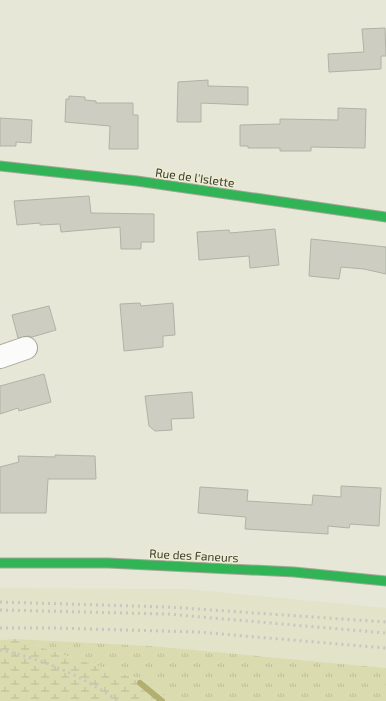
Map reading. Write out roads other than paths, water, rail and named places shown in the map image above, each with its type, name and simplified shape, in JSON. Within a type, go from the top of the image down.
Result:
[{"type":"street","name":"Rue de l'Islette","points":[[0,166],[144,182],[386,217]]},
{"type":"street","points":[[0,357],[26,348]]},
{"type":"street","name":"Rue des Faneurs","points":[[0,563],[108,563],[294,572],[386,581]]},
{"type":"waterway","points":[[140,683],[162,701]]},
{"type":"railway","points":[[0,602],[168,607],[386,622]]},
{"type":"railway","points":[[0,610],[167,614],[386,633]]},
{"type":"railway","points":[[0,628],[197,632],[386,648]]},
{"type":"railway","points":[[0,650],[32,658],[77,676],[118,701]]}]
